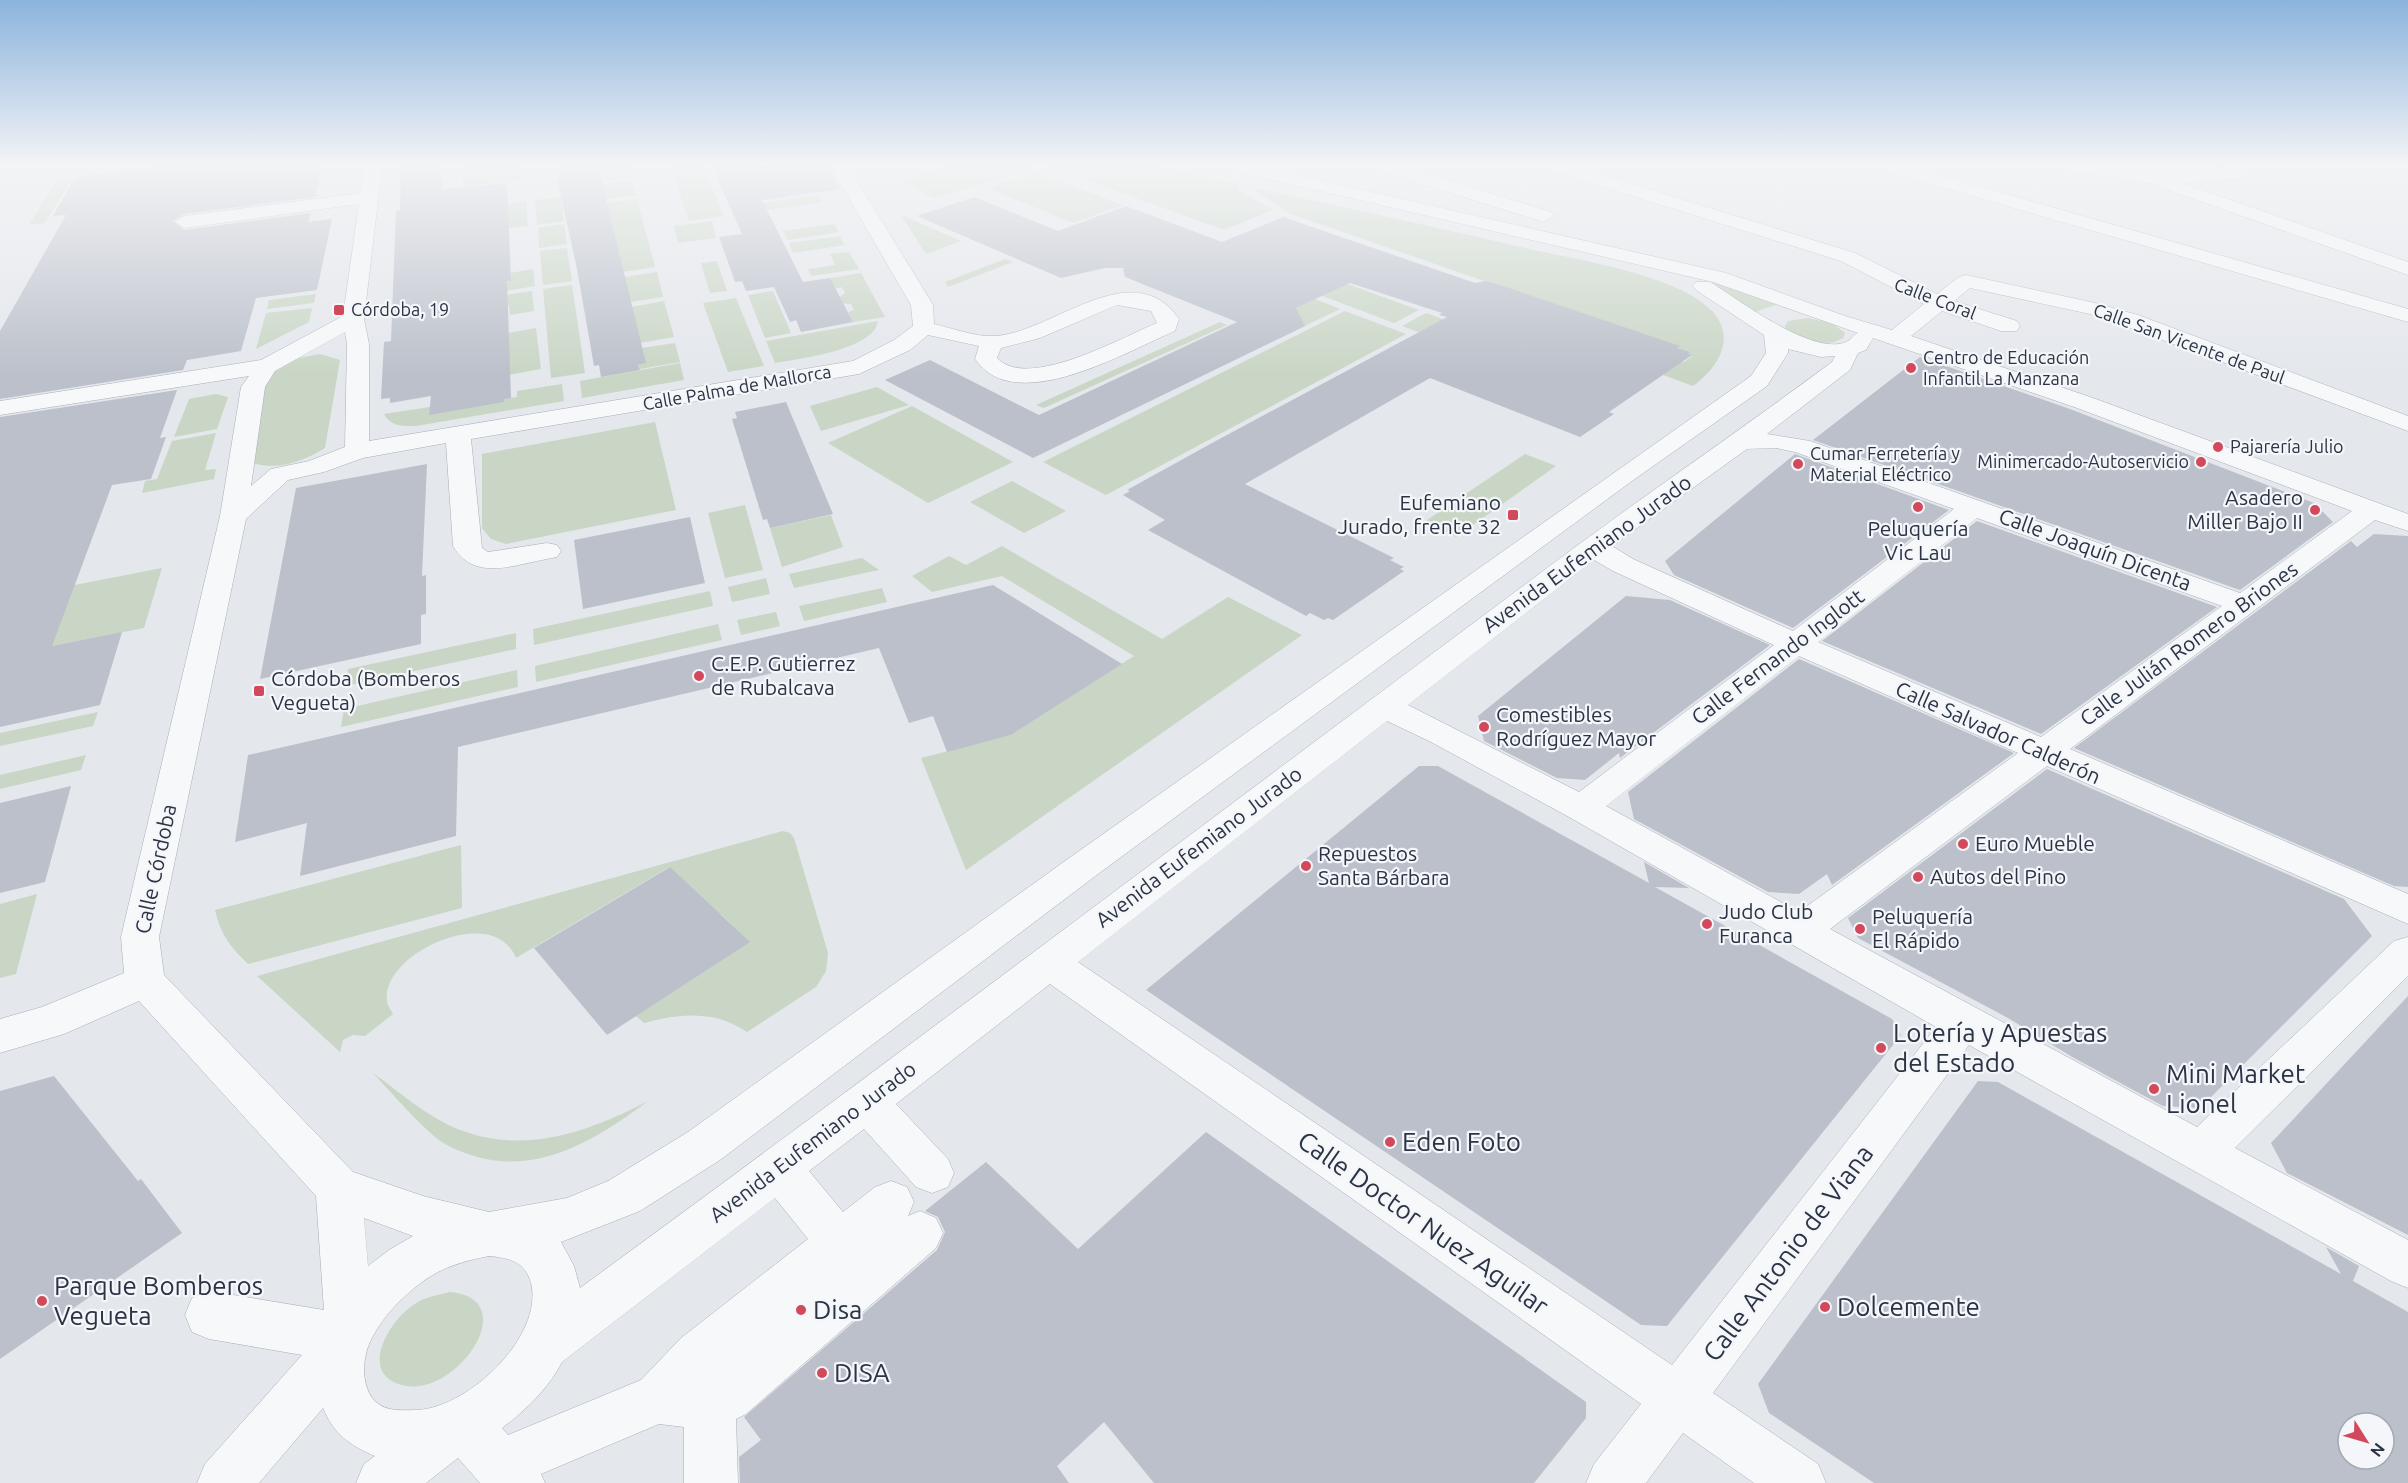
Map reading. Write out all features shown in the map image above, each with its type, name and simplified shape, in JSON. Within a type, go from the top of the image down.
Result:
[{"type":"street","points":[[239,473],[280,474],[315,467],[357,451],[358,344],[353,319],[364,235]]},
{"type":"street","points":[[880,235],[922,305],[924,328],[993,343],[1032,333],[1115,299],[1145,302],[1158,307],[1168,319],[1167,326],[1055,374],[1029,376],[1007,373],[992,366],[986,359],[986,352],[993,343]]},
{"type":"street","points":[[1540,235],[1719,277],[1844,330],[1896,337],[2085,403],[2408,523]]},
{"type":"street","points":[[1603,235],[1629,244],[1636,257]]},
{"type":"street","name":"Calle Coral","points":[[1778,235],[1848,257],[1889,282],[1938,303],[2009,326]]},
{"type":"street","points":[[2128,235],[2408,316]]},
{"type":"street","points":[[2313,235],[2408,269]]},
{"type":"street","points":[[1671,266],[1787,340],[1806,347],[1844,330]]},
{"type":"street","name":"Calle San Vicente de Paul","points":[[1938,303],[1966,281],[2121,317],[2408,424]]},
{"type":"street","points":[[1896,337],[1938,303]]},
{"type":"street","points":[[1774,330],[1773,323],[1785,315],[1809,313],[1844,330]]},
{"type":"street","points":[[0,408],[267,366],[353,319]]},
{"type":"street","name":"Calle Palma de Mallorca","points":[[357,451],[859,367],[902,345],[924,328]]},
{"type":"street","name":"Avenida Eufemiano Jurado","points":[[489,1234],[568,1219],[624,1196],[704,1146],[1085,865],[1623,476],[1759,381],[1777,353],[1774,330]]},
{"type":"street","name":"Avenida Eufemiano Jurado","points":[[545,1344],[779,1169],[1593,547],[1674,487],[1685,482],[1741,442],[1842,365],[1844,330]]},
{"type":"street","name":"Calle Córdoba","points":[[145,981],[140,937],[233,516],[253,387],[267,366]]},
{"type":"street","points":[[458,435],[467,546],[471,554],[476,559],[485,561],[547,551]]},
{"type":"street","name":"Calle Joaquín Dicenta","points":[[1741,442],[1776,441],[1801,446],[1975,506],[2242,603]]},
{"type":"street","points":[[233,516],[280,474]]},
{"type":"street","name":"Calle Fernando Inglott","points":[[1581,808],[1975,506]]},
{"type":"street","name":"Calle Julián Romero Briones","points":[[1802,930],[2242,603],[2373,509]]},
{"type":"street","name":"Calle Salvador Calderón","points":[[1593,547],[1623,565],[1795,644],[2408,910]]},
{"type":"street","points":[[1383,706],[1437,731],[1581,808],[1963,1022],[2408,1265]]},
{"type":"street","points":[[2201,1152],[2408,952]]},
{"type":"street","name":"Calle Doctor Nuez Aguilar","points":[[1048,962],[1799,1483]]},
{"type":"street","points":[[0,1036],[50,1022],[145,981],[338,1188],[423,1218],[520,1239],[543,1254],[556,1278],[557,1310],[545,1344],[525,1374],[495,1402],[461,1423],[383,1483]]},
{"type":"street","name":"Calle Antonio de Viana","points":[[1613,1483],[1963,1022]]},
{"type":"street","points":[[867,1102],[932,1173]]},
{"type":"street","points":[[779,1169],[840,1243]]},
{"type":"street","points":[[338,1188],[346,1338],[339,1378],[346,1405],[363,1425],[391,1435],[425,1435],[461,1423]]},
{"type":"street","points":[[461,1423],[508,1474],[659,1398],[699,1356],[840,1243],[905,1218],[728,1396],[710,1404],[659,1398]]},
{"type":"street","points":[[224,1483],[346,1338],[369,1299],[396,1273],[426,1252],[458,1239],[489,1234]]},
{"type":"street","points":[[209,1315],[346,1338]]},
{"type":"street","points":[[710,1404],[711,1483]]},
{"type":"green space","points":[[538,235],[566,235],[567,244],[539,248]]},
{"type":"green space","points":[[587,235],[647,235],[655,267],[585,278]]},
{"type":"green space","points":[[676,235],[715,235],[716,238],[678,243]]},
{"type":"green space","points":[[785,235],[819,235],[788,240]]},
{"type":"green space","points":[[914,235],[948,235],[961,241],[926,254]]},
{"type":"green space","points":[[1352,235],[1469,235],[1652,278],[1696,298],[1712,311],[1719,321],[1724,342],[1717,361],[1702,379],[1693,386],[1658,373],[1677,360],[1684,362],[1692,356],[1688,354],[1689,352]]},
{"type":"green space","points":[[840,236],[845,245],[793,253],[789,243]]},
{"type":"green space","points":[[567,248],[572,281],[543,285],[540,251]]},
{"type":"green space","points":[[849,252],[859,269],[811,276],[808,269],[835,265],[830,254]]},
{"type":"green space","points":[[1005,259],[1013,262],[948,287],[945,282]]},
{"type":"green space","points":[[717,261],[727,291],[710,293],[701,263]]},
{"type":"green space","points":[[533,269],[535,286],[499,292],[499,283],[510,281],[510,273]]},
{"type":"green space","points":[[657,272],[663,297],[630,302],[585,283]]},
{"type":"green space","points":[[861,273],[885,317],[853,322],[848,312],[854,310],[851,304],[839,303],[837,299],[845,293],[842,287],[835,289],[830,278]]},
{"type":"green space","points":[[1325,276],[1419,310],[1394,323],[1299,287]]},
{"type":"green space","points":[[1705,279],[1778,304],[1755,312]]},
{"type":"green space","points":[[572,285],[585,373],[551,378],[543,289]]},
{"type":"green space","points":[[532,291],[534,311],[510,315],[509,305],[497,307],[463,301]]},
{"type":"green space","points":[[773,291],[791,333],[765,338],[748,295]]},
{"type":"green space","points":[[316,294],[314,303],[267,309],[269,300]]},
{"type":"green space","points":[[736,298],[764,366],[728,372],[703,303]]},
{"type":"green space","points":[[1315,299],[1340,309],[1278,339],[1290,311]]},
{"type":"green space","points":[[664,301],[674,337],[640,343],[631,307]]},
{"type":"green space","points":[[312,308],[309,322],[256,349],[266,313]]},
{"type":"green space","points":[[1345,311],[1406,334],[1106,495],[1043,462]]},
{"type":"green space","points":[[1426,313],[1503,341],[1480,355],[1402,326]]},
{"type":"green space","points":[[1808,318],[1832,323],[1845,333],[1843,338],[1821,343],[1786,331],[1785,326],[1788,321]]},
{"type":"green space","points":[[878,321],[873,331],[850,346],[800,359],[775,363],[766,341]]},
{"type":"green space","points":[[1220,322],[1227,325],[1044,408],[1036,405]]},
{"type":"green space","points":[[536,328],[541,369],[464,383],[462,341]]},
{"type":"green space","points":[[675,343],[680,362],[640,369],[638,365],[645,363],[642,348]]},
{"type":"green space","points":[[320,354],[340,360],[325,448],[308,457],[281,465],[253,463],[267,373],[288,360]]},
{"type":"green space","points":[[680,363],[684,380],[582,398],[580,381]]},
{"type":"green space","points":[[562,384],[564,401],[416,426],[394,424],[384,414],[430,407],[430,412],[504,402],[504,399],[517,397],[517,391]]},
{"type":"green space","points":[[877,387],[909,405],[821,431],[810,406]]},
{"type":"green space","points":[[216,394],[228,397],[217,429],[174,437],[189,399]]},
{"type":"green space","points":[[912,406],[1013,462],[928,503],[828,443]]},
{"type":"green space","points":[[655,422],[676,510],[506,544],[491,539],[482,528],[482,454]]},
{"type":"green space","points":[[216,433],[205,470],[216,469],[214,479],[142,493],[145,481],[157,479],[172,441]]},
{"type":"green space","points":[[1525,454],[1556,466],[1456,537],[1424,522]]},
{"type":"green space","points":[[1012,481],[1066,511],[1024,533],[970,502]]},
{"type":"green space","points":[[745,505],[763,570],[725,578],[708,513]]},
{"type":"green space","points":[[831,515],[843,547],[782,567],[770,528]]},
{"type":"green space","points":[[1002,546],[1162,639],[1228,597],[1302,635],[966,870],[921,758],[1011,735],[1134,656],[1002,576],[932,592],[912,576],[949,556],[966,565]]},
{"type":"green space","points":[[862,558],[879,570],[794,588],[789,574]]},
{"type":"green space","points":[[162,568],[144,628],[0,656],[13,597]]},
{"type":"green space","points":[[766,578],[770,594],[732,602],[728,587]]},
{"type":"green space","points":[[882,588],[887,602],[804,621],[799,606]]},
{"type":"green space","points":[[710,591],[713,606],[534,645],[533,629]]},
{"type":"green space","points":[[776,612],[780,626],[741,635],[737,620]]},
{"type":"green space","points":[[718,624],[722,640],[536,682],[535,666]]},
{"type":"green space","points":[[516,633],[516,649],[346,686],[348,669]]},
{"type":"green space","points":[[517,670],[518,687],[341,727],[344,709]]},
{"type":"green space","points":[[98,712],[93,726],[0,746],[0,733]]},
{"type":"green space","points":[[86,755],[81,770],[0,789],[0,775]]},
{"type":"green space","points":[[783,831],[790,833],[794,838],[828,953],[826,971],[816,987],[747,1032],[735,1025],[710,1017],[671,1017],[644,1023],[636,1016],[749,942],[721,914],[689,933],[697,894],[669,867],[516,958],[504,942],[486,934],[464,934],[441,940],[419,952],[402,966],[390,983],[387,1001],[393,1014],[365,1036],[353,1035],[343,1040],[340,1052],[257,976]]},
{"type":"green space","points":[[461,845],[462,908],[248,964],[227,940],[217,919],[215,910]]},
{"type":"green space","points":[[37,894],[16,974],[0,978],[0,904]]},
{"type":"green space","points":[[373,1073],[418,1106],[453,1127],[490,1138],[513,1141],[560,1136],[605,1121],[648,1101],[625,1118],[577,1146],[527,1161],[500,1161],[473,1156],[437,1139]]},
{"type":"green space","points":[[450,1292],[471,1298],[482,1311],[482,1327],[475,1345],[463,1362],[446,1376],[427,1385],[407,1386],[392,1381],[383,1372],[380,1361],[381,1348],[387,1335],[405,1312],[419,1302]]},
{"type":"building","points":[[55,235],[329,235],[317,290],[256,298],[241,351],[187,360],[183,370],[0,399],[0,331]]},
{"type":"building","points":[[395,235],[509,235],[511,281],[507,281],[511,398],[504,399],[504,402],[429,415],[431,396],[390,403],[390,398],[381,399],[384,342],[391,341]]},
{"type":"building","points":[[570,235],[615,235],[646,363],[638,365],[640,370],[601,377],[599,365],[594,366]]},
{"type":"building","points":[[780,235],[803,282],[830,278],[853,322],[801,332],[796,320],[790,322],[774,287],[746,291],[742,281],[735,282],[719,237]]},
{"type":"building","points":[[962,235],[1204,235],[1222,242],[1239,235],[1336,235],[1475,283],[1485,281],[1497,284],[1680,346],[1677,348],[1690,352],[1688,354],[1692,355],[1609,412],[1614,414],[1580,437],[1430,378],[1245,484],[1394,558],[1390,560],[1404,567],[1400,569],[1404,571],[1333,620],[1328,618],[1324,620],[1310,613],[1306,616],[1148,530],[1165,520],[1123,495],[1130,491],[1127,490],[1212,443],[1447,317],[1439,315],[1442,313],[1350,283],[1296,308],[1305,326],[1033,458],[885,380],[930,360],[1039,415],[1237,322],[1125,277],[1123,268],[1105,268],[1061,278]]},
{"type":"building","points":[[1920,357],[2070,409],[2314,503],[2333,522],[2240,590],[1813,440]]},
{"type":"building","points":[[177,390],[160,438],[166,437],[151,479],[112,485],[52,646],[122,632],[100,705],[0,727],[0,417]]},
{"type":"building","points":[[786,402],[833,514],[770,528],[767,519],[763,520],[732,419],[737,418],[735,412]]},
{"type":"building","points":[[1795,454],[1949,510],[1793,628],[1674,575],[1665,561]]},
{"type":"building","points":[[427,464],[422,576],[426,575],[426,614],[421,615],[421,644],[260,679],[296,488]]},
{"type":"building","points":[[690,517],[705,583],[583,609],[574,540]]},
{"type":"building","points":[[1977,521],[2217,607],[2041,734],[1822,641]]},
{"type":"building","points":[[2374,534],[2408,536],[2408,887],[2394,886],[2074,748],[2351,541],[2357,547]]},
{"type":"building","points":[[993,585],[1122,664],[1011,735],[947,752],[933,716],[909,723],[879,648],[458,747],[456,836],[300,876],[307,823],[235,842],[248,755]]},
{"type":"building","points":[[1626,596],[1670,600],[1770,645],[1620,758],[1619,753],[1585,780],[1557,778],[1484,741],[1478,716]]},
{"type":"building","points":[[1799,659],[2014,753],[1832,885],[1827,874],[1799,894],[1768,892],[1634,819],[1628,792]]},
{"type":"building","points":[[1419,766],[1438,766],[1649,883],[1644,862],[1689,888],[1655,887],[1892,1019],[1901,1035],[1667,1326],[1641,1325],[1146,990]]},
{"type":"building","points":[[2047,769],[2344,899],[2372,936],[2200,1108],[2163,1106],[2074,1058],[2008,1018],[1858,938],[1848,918]]},
{"type":"building","points":[[71,786],[45,882],[0,893],[0,803]]},
{"type":"building","points":[[670,867],[750,942],[607,1035],[534,948]]},
{"type":"building","points":[[2408,996],[2408,1235],[2287,1173],[2271,1143]]},
{"type":"building","points":[[54,1076],[138,1181],[141,1179],[182,1233],[0,1359],[0,1091]]},
{"type":"building","points":[[1978,1081],[1998,1082],[2341,1274],[2326,1247],[2359,1266],[2353,1281],[2408,1312],[2408,1483],[1874,1483],[1769,1413],[1758,1384]]},
{"type":"building","points":[[1206,1132],[1586,1402],[1586,1418],[1534,1483],[1154,1483],[1104,1422],[1057,1466],[1069,1483],[740,1483],[739,1457],[761,1440],[744,1417],[937,1250],[945,1232],[938,1217],[925,1211],[986,1162],[1078,1249]]},
{"type":"place","name":"Córdoba, 19","points":[[339,310]]},
{"type":"place","name":"Centro de Educación Infantil La Manzana","points":[[1911,368]]},
{"type":"place","name":"Pajarería Julio","points":[[2218,447]]},
{"type":"place","name":"Minimercado-Autoservicio","points":[[2201,462]]},
{"type":"place","name":"Cumar Ferretería y Material Eléctrico","points":[[1798,464]]},
{"type":"place","name":"Peluquería Vic Lau","points":[[1918,507]]},
{"type":"place","name":"Asadero Miller Bajo II","points":[[2315,510]]},
{"type":"place","name":"Eufemiano Jurado, frente 32","points":[[1513,515]]},
{"type":"place","name":"C.E.P. Gutierrez de Rubalcava","points":[[699,676]]},
{"type":"place","name":"Córdoba (Bomberos Vegueta)","points":[[259,691]]},
{"type":"place","name":"Comestibles Rodríguez Mayor","points":[[1484,727]]},
{"type":"place","name":"Euro Mueble","points":[[1963,844]]},
{"type":"place","name":"Repuestos Santa Bárbara","points":[[1306,866]]},
{"type":"place","name":"Autos del Pino","points":[[1918,877]]},
{"type":"place","name":"Judo Club Furanca","points":[[1707,924]]},
{"type":"place","name":"Peluquería El Rápido","points":[[1860,929]]},
{"type":"place","name":"Lotería y Apuestas del Estado","points":[[1881,1048]]},
{"type":"place","name":"Mini Market Lionel","points":[[2154,1089]]},
{"type":"place","name":"Eden Foto","points":[[1390,1142]]},
{"type":"place","name":"Parque Bomberos Vegueta","points":[[42,1301]]},
{"type":"place","name":"Dolcemente","points":[[1825,1307]]},
{"type":"place","name":"Disa","points":[[801,1310]]},
{"type":"place","name":"DISA","points":[[822,1373]]}]
